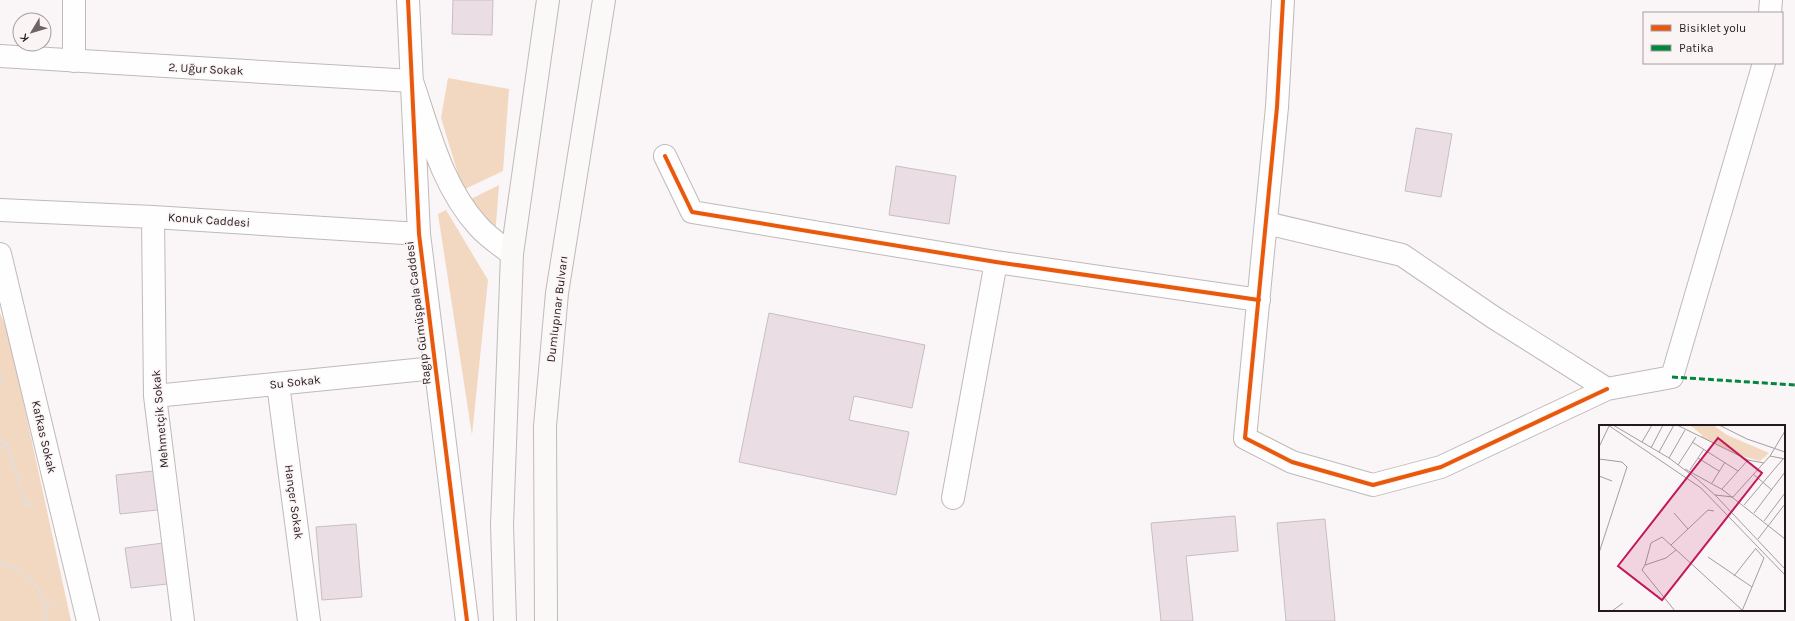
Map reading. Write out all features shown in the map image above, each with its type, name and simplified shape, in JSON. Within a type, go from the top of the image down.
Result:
[{"type":"main road","points":[[505,621],[502,525],[512,254],[548,0]]},
{"type":"main road","name":"Dumlupınar Bulvarı","points":[[546,621],[545,426],[557,293],[604,0]]},
{"type":"street","points":[[74,0],[74,61]]},
{"type":"street","name":"Ragıp Gümüşpala Caddesi","points":[[408,0],[419,234],[467,621]]},
{"type":"street","points":[[1283,0],[1277,107],[1245,438],[1292,462],[1373,485],[1441,467],[1607,389],[1672,376],[1764,64]]},
{"type":"street","points":[[1770,12],[1771,0]]},
{"type":"street","name":"2. Uğur Sokak","points":[[0,56],[412,81]]},
{"type":"street","points":[[412,81],[440,165],[458,201],[479,228],[512,254]]},
{"type":"street","points":[[665,156],[692,212],[996,262],[1259,300]]},
{"type":"street","name":"Konuk Caddesi","points":[[0,210],[153,217],[419,234]]},
{"type":"street","name":"Mehmetçik Sokak","points":[[153,217],[155,396],[183,621]]},
{"type":"street","points":[[1266,224],[1402,255],[1493,317],[1607,389]]},
{"type":"street","name":"Kafkas Sokak","points":[[0,254],[88,621]]},
{"type":"street","points":[[953,498],[996,262]]},
{"type":"street","name":"Su Sokak","points":[[155,396],[435,368]]},
{"type":"street","name":"Hançer Sokak","points":[[278,384],[310,621]]},
{"type":"path","points":[[0,439],[7,444],[26,506],[58,497]]},
{"type":"path","points":[[0,450],[7,444]]},
{"type":"path","points":[[0,563],[12,566],[27,575],[38,588],[45,604],[46,621]]},
{"type":"path","points":[[45,604],[62,602]]},
{"type":"shaded area","points":[[448,78],[509,89],[503,171],[463,190],[441,118]]},
{"type":"shaded area","points":[[499,185],[495,237],[469,200]]},
{"type":"shaded area","points":[[446,210],[488,280],[472,435],[438,214]]},
{"type":"shaded area","points":[[0,313],[8,332],[71,621],[0,621]]},
{"type":"building","points":[[453,0],[493,0],[492,35],[452,34]]},
{"type":"building","points":[[1416,128],[1452,134],[1441,197],[1405,191]]},
{"type":"building","points":[[896,166],[956,176],[949,224],[889,215]]},
{"type":"building","points":[[769,313],[925,345],[912,408],[854,396],[849,420],[909,432],[896,495],[739,462]]},
{"type":"building","points":[[162,470],[166,509],[120,514],[116,475]]},
{"type":"building","points":[[1235,516],[1238,551],[1186,556],[1193,621],[1161,621],[1151,523]]},
{"type":"building","points":[[1325,519],[1335,621],[1286,621],[1277,523]]},
{"type":"building","points":[[356,524],[362,597],[322,600],[316,527]]},
{"type":"building","points":[[171,542],[176,583],[131,588],[125,548]]},
{"type":"marked path","points":[[1672,377],[1795,385]]},
{"type":"cycle path","points":[[408,0],[419,234],[467,621]]},
{"type":"cycle path","points":[[1283,0],[1277,107],[1245,438],[1292,462],[1373,485],[1441,467],[1607,389]]},
{"type":"cycle path","points":[[665,156],[692,212],[996,262],[1259,300]]}]
